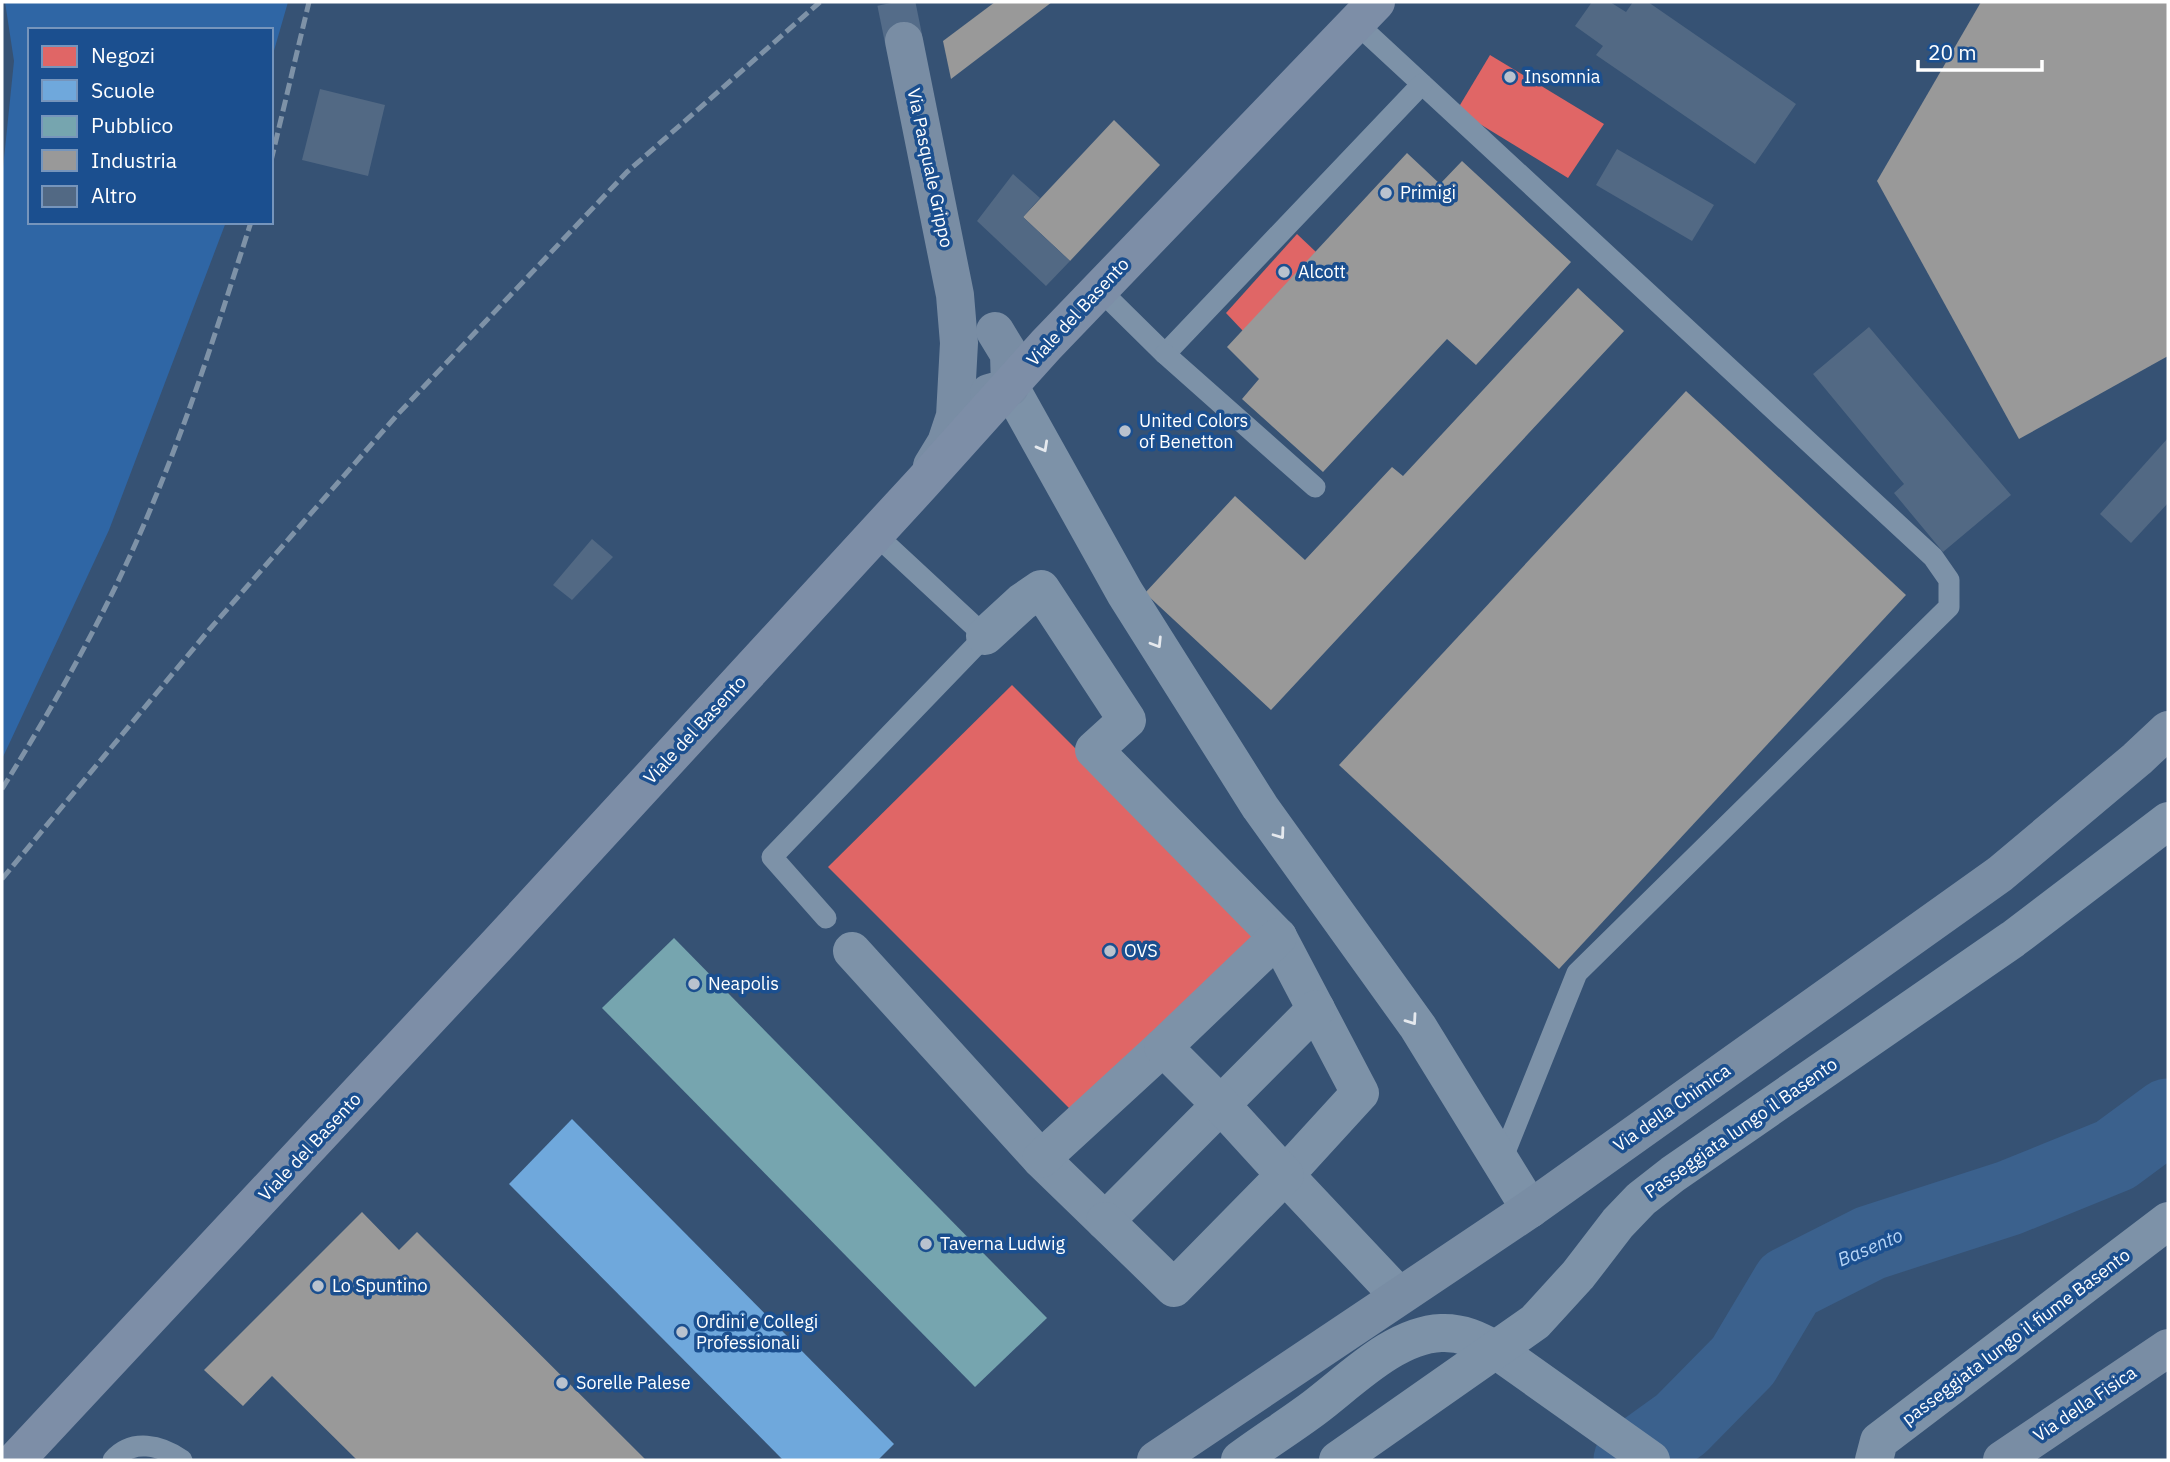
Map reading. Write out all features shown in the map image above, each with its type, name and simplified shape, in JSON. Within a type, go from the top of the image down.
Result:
[{"type":"main road","name":"Viale del Basento","points":[[16,1460],[358,1095],[1046,345],[1365,12]]},
{"type":"street","name":"Via Pasquale Grippo","points":[[904,41],[955,295],[959,343],[955,416],[946,443],[923,482]]},
{"type":"street","points":[[955,295],[985,325],[1021,341],[1046,345]]},
{"type":"street","points":[[996,331],[1009,354],[1010,387],[1125,593],[1260,807],[1418,1027],[1530,1209]]},
{"type":"street","points":[[958,386],[990,393],[1010,387]]},
{"type":"street","points":[[852,951],[1041,1159],[1174,1289],[1360,1093],[1278,937],[1094,750],[1127,720],[1041,589],[1022,601],[985,636]]},
{"type":"street","name":"Via della Chimica","points":[[1156,1460],[1530,1209],[2000,874],[2137,760],[2168,730]]},
{"type":"street","name":"Passeggiata lungo il Basento","points":[[1338,1460],[1535,1322],[1578,1275],[1633,1207],[1673,1174],[2013,939],[2168,821]]},
{"type":"street","points":[[1041,1159],[1163,1048],[1278,937]]},
{"type":"street","points":[[1105,1221],[1316,1009]]},
{"type":"street","points":[[1163,1048],[1222,1106],[1399,1296]]},
{"type":"street","name":"passeggiata lungo il fiume Basento","points":[[1874,1460],[1879,1441],[2168,1221]]},
{"type":"street","points":[[1478,1243],[1480,1255],[1310,1376],[1220,1434],[1213,1444],[1219,1452],[1254,1450],[1313,1409],[1366,1367],[1408,1340],[1440,1333],[1469,1336],[1496,1350],[1651,1460]]},
{"type":"street","name":"Via della Fisica","points":[[2002,1460],[2168,1348]]},
{"type":"lane","points":[[1365,12],[1422,84],[1933,556],[1949,580],[1949,607],[1577,973],[1501,1162]]},
{"type":"lane","points":[[1165,354],[1422,84]]},
{"type":"lane","points":[[1099,289],[1165,354],[1315,487]]},
{"type":"lane","points":[[826,918],[772,857],[985,636],[875,534]]},
{"type":"lane","points":[[113,1460],[120,1452],[136,1446],[153,1446],[169,1451],[182,1460]]},
{"type":"shaded area","points":[[5,2],[288,2],[273,54],[273,28],[28,28],[28,224],[225,224],[109,530],[2,759],[2,178],[14,61]]},
{"type":"building: Negozi","points":[[1490,55],[1604,124],[1568,178],[1457,110]]},
{"type":"building: Negozi","points":[[1297,234],[1316,252],[1243,331],[1226,313]]},
{"type":"building: Negozi","points":[[1012,685],[1258,931],[1074,1113],[828,867]]},
{"type":"building: Scuole","points":[[572,1119],[894,1444],[878,1460],[783,1460],[509,1184]]},
{"type":"building: Pubblico","points":[[674,938],[1047,1318],[975,1387],[602,1008]]},
{"type":"building: Industria","points":[[995,2],[1052,2],[951,79],[943,41]]},
{"type":"building: Industria","points":[[1981,2],[2168,2],[2168,356],[2019,439],[1877,181]]},
{"type":"building: Industria","points":[[1114,120],[1160,165],[1070,261],[1023,217]]},
{"type":"building: Industria","points":[[1407,153],[1440,184],[1462,161],[1571,262],[1476,365],[1447,339],[1323,472],[1242,399],[1259,379],[1227,347]]},
{"type":"building: Industria","points":[[1578,288],[1624,331],[1271,710],[1145,593],[1235,496],[1305,560],[1392,467],[1403,476]]},
{"type":"building: Industria","points":[[1686,391],[1906,595],[1559,969],[1339,765]]},
{"type":"building: Industria","points":[[362,1212],[399,1250],[417,1232],[646,1460],[357,1460],[272,1376],[243,1406],[204,1370]]},
{"type":"building: Altro","points":[[1592,2],[1610,2],[1626,12],[1633,2],[1648,2],[1796,104],[1755,164],[1596,55],[1603,46],[1575,26]]},
{"type":"building: Altro","points":[[320,89],[385,105],[368,176],[302,160]]},
{"type":"building: Altro","points":[[1617,149],[1714,205],[1692,241],[1596,185]]},
{"type":"building: Altro","points":[[1013,174],[1040,198],[1023,217],[1070,261],[1046,286],[977,221]]},
{"type":"building: Altro","points":[[1869,327],[2011,495],[1943,552],[1894,493],[1904,484],[1813,374]]},
{"type":"building: Altro","points":[[2168,438],[2168,503],[2131,543],[2100,514]]},
{"type":"building: Altro","points":[[592,539],[613,557],[572,600],[553,585]]},
{"type":"waterway","name":"Basento","points":[[1631,1460],[1681,1424],[1743,1361],[1789,1284],[1870,1243],[2009,1198],[2115,1155],[2168,1116]]},
{"type":"tunnel","points":[[896,2],[904,41]]},
{"type":"railway","points":[[273,153],[309,2]]},
{"type":"railway","points":[[2,879],[209,630],[398,414],[627,172],[820,2]]},
{"type":"railway","points":[[2,789],[84,649],[137,540],[193,399],[250,224]]},
{"type":"place","name":"Insomnia","points":[[1510,77]]},
{"type":"place","name":"Primigi","points":[[1386,193]]},
{"type":"place","name":"Alcott","points":[[1284,272]]},
{"type":"place","name":"United Colors of Benetton","points":[[1125,431]]},
{"type":"place","name":"OVS","points":[[1110,951]]},
{"type":"place","name":"Neapolis","points":[[694,984]]},
{"type":"place","name":"Taverna Ludwig","points":[[926,1244]]},
{"type":"place","name":"Lo Spuntino","points":[[318,1286]]},
{"type":"place","name":"Ordini e Collegi Professionali","points":[[682,1332]]},
{"type":"place","name":"Sorelle Palese","points":[[562,1383]]}]
